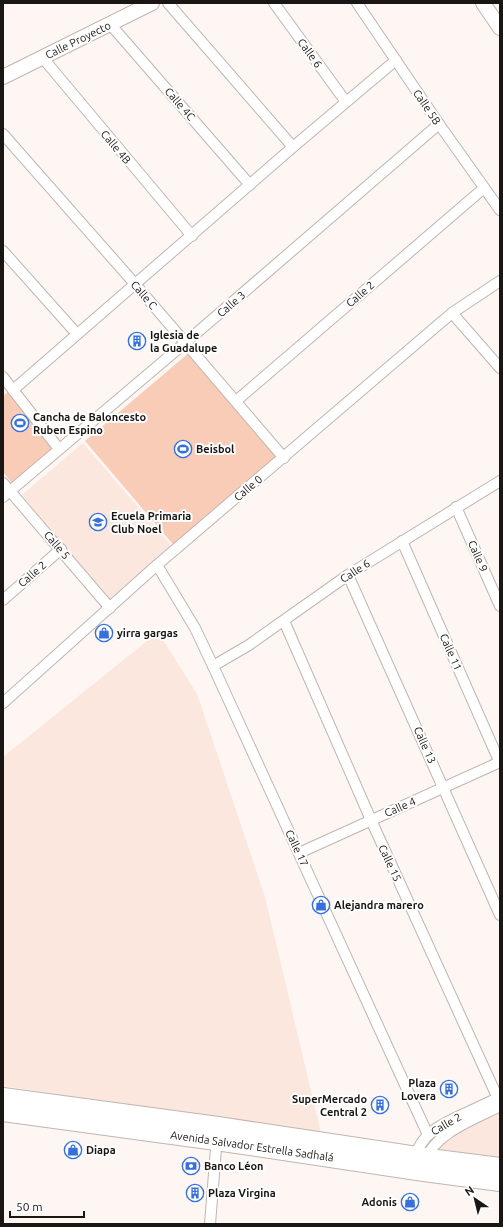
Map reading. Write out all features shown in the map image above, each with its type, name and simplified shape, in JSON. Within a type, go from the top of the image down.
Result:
[{"type":"highway","name":"Avenida Salvador Estrella Sadhalá","points":[[3,1097],[217,1133],[420,1164],[500,1182]]},
{"type":"highway","name":"Avenida Salvador Estrella Sadhalá","points":[[3,1112],[217,1133]]},
{"type":"highway","points":[[3,1122],[198,1145],[217,1133]]},
{"type":"highway","name":"Avenida Salvador Estrella Sadhalá","points":[[420,1164],[500,1167]]},
{"type":"street","name":"Calle Proyecto","points":[[3,77],[152,3]]},
{"type":"street","points":[[168,3],[293,147]]},
{"type":"street","name":"Calle 6","points":[[274,3],[346,102]]},
{"type":"street","name":"Calle 5B","points":[[357,3],[439,124],[500,210]]},
{"type":"street","points":[[483,3],[500,28]]},
{"type":"street","name":"Calle 4C","points":[[110,24],[250,185]]},
{"type":"street","name":"Calle 4B","points":[[42,58],[192,236]]},
{"type":"street","points":[[13,390],[293,147],[396,60]]},
{"type":"street","name":"Calle 3","points":[[7,494],[439,124]]},
{"type":"street","name":"Calle C","points":[[3,134],[135,284],[284,458]]},
{"type":"street","name":"Calle 2","points":[[236,401],[484,188]]},
{"type":"street","points":[[3,251],[77,334]]},
{"type":"street","name":"Calle 0","points":[[3,703],[157,565],[284,458],[452,312],[500,281]]},
{"type":"street","points":[[452,312],[500,368]]},
{"type":"street","points":[[3,377],[59,449]]},
{"type":"street","name":"Calle 6","points":[[213,666],[249,645],[348,575],[500,481]]},
{"type":"street","name":"Calle 5","points":[[3,483],[7,494],[61,549],[110,608]]},
{"type":"street","name":"Calle 9","points":[[456,507],[500,606]]},
{"type":"street","name":"Calle 11","points":[[402,541],[500,763]]},
{"type":"street","name":"Calle 2","points":[[3,600],[61,549]]},
{"type":"street","name":"Calle 17","points":[[157,565],[195,628],[428,1135]]},
{"type":"street","name":"Calle 13","points":[[348,575],[500,915]]},
{"type":"street","name":"Calle 15","points":[[284,621],[371,820],[499,1101]]},
{"type":"street","name":"Calle 4","points":[[299,852],[500,763]]},
{"type":"street","name":"Calle 2","points":[[420,1164],[420,1147],[428,1135],[440,1125],[499,1101]]},
{"type":"street","name":"Calle 2","points":[[420,1164],[435,1146],[448,1134],[499,1101]]},
{"type":"street","points":[[210,1224],[217,1133]]},
{"type":"shaded area","name":"Beisbol","points":[[190,352],[280,457],[176,548],[85,441]]},
{"type":"shaded area","name":"Cancha de Baloncesto Ruben Espino","points":[[11,389],[59,451],[16,488],[3,472],[3,396]]},
{"type":"shaded area","name":"Ecuela Primaria Club Noel","points":[[83,443],[174,549],[111,603],[22,495]]},
{"type":"shaded area","points":[[158,632],[197,694],[265,897],[321,1133],[3,1086],[3,757]]},
{"type":"shaded area","points":[[500,1112],[500,1160],[430,1152],[440,1141]]},
{"type":"place","name":"Iglesia de la Guadalupe","points":[[137,341]]},
{"type":"place","name":"Cancha de Baloncesto Ruben Espino","points":[[20,423]]},
{"type":"place","name":"Beisbol","points":[[183,449]]},
{"type":"place","name":"Ecuela Primaria Club Noel","points":[[98,522]]},
{"type":"place","name":"yirra gargas","points":[[104,633]]},
{"type":"place","name":"Alejandra marero","points":[[321,905]]},
{"type":"place","name":"Plaza Lovera","points":[[449,1089]]},
{"type":"place","name":"SuperMercado Central 2","points":[[380,1105]]},
{"type":"place","name":"Diapa","points":[[73,1150]]},
{"type":"place","name":"Banco Léon","points":[[191,1166]]},
{"type":"place","name":"Plaza Virgina","points":[[195,1193]]},
{"type":"place","name":"Adonis","points":[[410,1202]]}]
